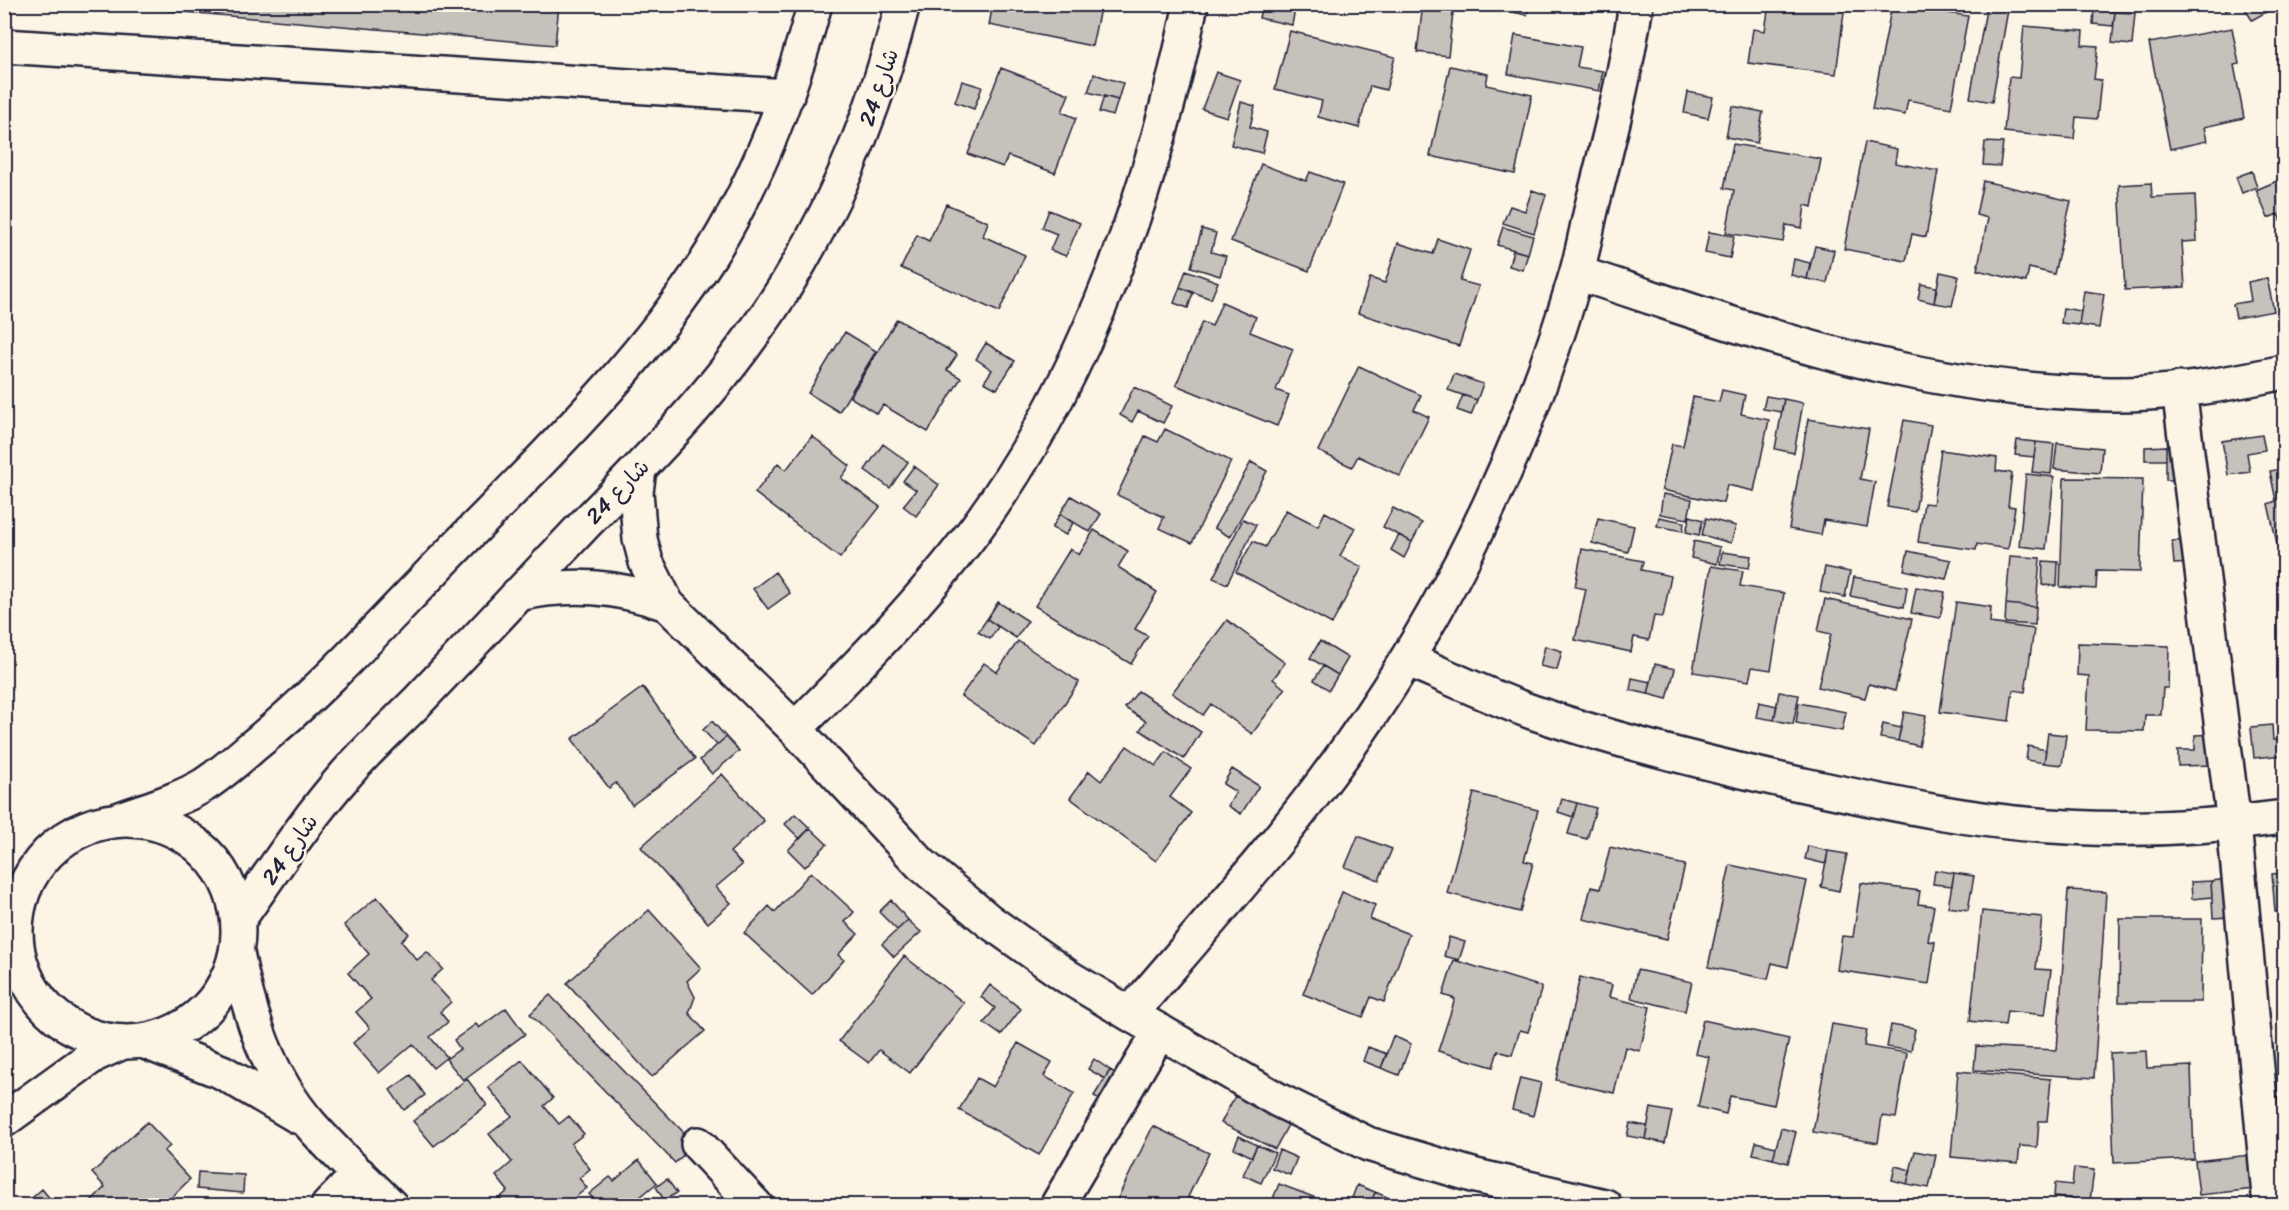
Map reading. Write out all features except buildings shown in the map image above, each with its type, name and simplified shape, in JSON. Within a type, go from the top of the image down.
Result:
[{"type":"street","points":[[309,1123],[222,1072],[133,1042],[88,1036],[58,1021],[35,996],[12,977],[14,897],[39,863],[60,841],[88,827],[117,820],[174,800],[205,784],[287,718],[337,671],[622,373],[670,315],[712,252],[749,186],[787,96],[815,4]]},
{"type":"street","name":"شارع 24","points":[[239,920],[289,844],[346,774],[639,469],[703,398],[752,337],[795,272],[832,204],[862,133],[888,61],[903,4]]},
{"type":"street","points":[[795,729],[899,622],[939,575],[978,526],[1043,422],[1120,257],[1147,180],[1175,81],[1191,4]]},
{"type":"street","points":[[1130,1014],[1241,885],[1337,764],[1407,660],[1450,583],[1521,433],[1577,273],[1613,124],[1636,4]]},
{"type":"street","points":[[4,46],[787,96]]},
{"type":"street","points":[[1577,273],[1823,351],[1926,374],[2027,390],[2112,394],[2179,389],[2284,372]]},
{"type":"street","points":[[2179,389],[2234,824],[2270,1206]]},
{"type":"street","points":[[639,469],[636,492],[640,539],[646,562],[667,604],[795,729],[921,864],[989,921],[1068,977],[1130,1014],[1278,1100],[1368,1144],[1476,1176],[1605,1206]]},
{"type":"street","points":[[518,594],[544,588],[594,586],[619,589],[667,604]]},
{"type":"street","points":[[1407,660],[1531,711],[1741,771],[1958,815],[2066,827],[2156,829],[2234,824],[2284,817]]},
{"type":"street","points":[[4,1120],[94,1055],[133,1042],[171,1034],[195,1021],[214,1002],[229,978],[237,953],[239,920],[227,878],[199,844],[161,824],[117,820]]},
{"type":"street","points":[[237,953],[254,1024],[283,1083],[309,1123],[391,1206]]},
{"type":"street","points":[[1057,1206],[1160,1031]]},
{"type":"street","points":[[698,1144],[756,1206]]},
{"type":"street","points":[[328,1206],[359,1174]]}]
